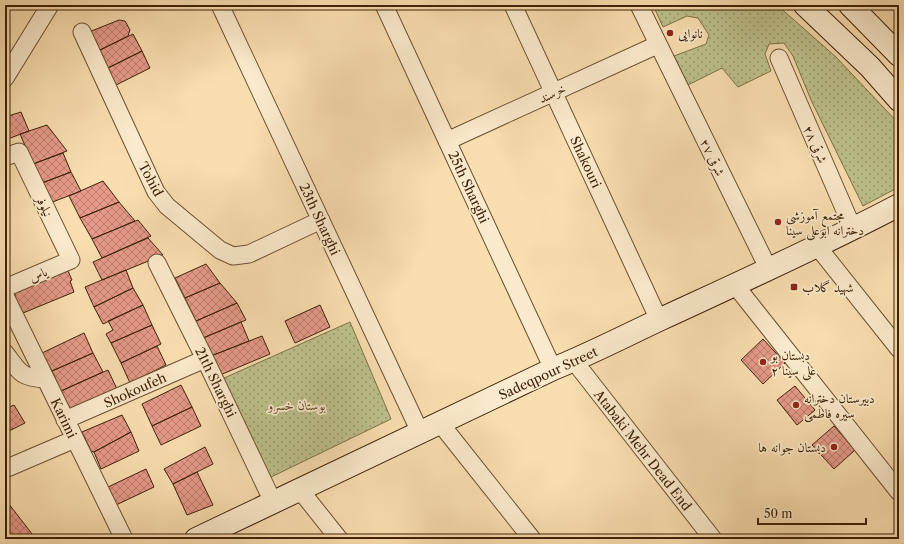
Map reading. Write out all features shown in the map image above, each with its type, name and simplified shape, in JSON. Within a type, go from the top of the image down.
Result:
[{"type":"main road","points":[[805,5],[870,67],[899,100]]},
{"type":"main road","points":[[850,5],[899,55]]},
{"type":"main road","name":"Sadeqpour Street","points":[[196,539],[553,369],[574,361],[659,320],[769,270],[899,205]]},
{"type":"street","points":[[5,78],[50,5]]},
{"type":"street","name":"23th Sharghi","points":[[220,5],[420,432]]},
{"type":"street","name":"25th Sharghi","points":[[384,5],[553,369]]},
{"type":"street","name":"Shakouri","points":[[513,5],[659,320]]},
{"type":"street","name":"۲۷ شرقی","points":[[639,5],[657,45],[769,270]]},
{"type":"street","name":"Tohid","points":[[82,32],[156,192],[166,206],[220,250],[233,256],[248,254],[321,220]]},
{"type":"street","name":"خرسند","points":[[447,141],[657,45]]},
{"type":"street","name":"۲۸ شرقی","points":[[779,58],[853,229]]},
{"type":"street","name":"نیلوفر","points":[[12,154],[70,260]]},
{"type":"street","points":[[817,246],[899,349]]},
{"type":"street","name":"یاس","points":[[5,288],[70,260]]},
{"type":"street","name":"21th Sharghi","points":[[157,263],[205,359],[273,502]]},
{"type":"street","points":[[735,285],[899,492]]},
{"type":"street","name":"Karimi","points":[[5,296],[124,539]]},
{"type":"street","points":[[5,353],[21,374],[27,377],[45,379]]},
{"type":"street","name":"Shokoufeh","points":[[65,420],[205,359]]},
{"type":"street","name":"Atabaki Mehr Dead End","points":[[574,361],[713,539]]},
{"type":"street","points":[[440,423],[532,539]]},
{"type":"street","points":[[5,469],[75,439]]},
{"type":"street","points":[[300,490],[339,539]]},
{"type":"green space","points":[[653,5],[777,5],[836,57],[899,124],[899,187],[863,206],[811,100],[793,56],[784,43],[769,44],[765,54],[771,71],[738,87],[722,68],[688,85],[674,56],[706,44],[709,35],[698,18],[687,16],[663,27]]},
{"type":"green space","name":"بوستان خسرو","points":[[350,322],[391,419],[269,478],[222,379]]},
{"type":"building","points":[[119,20],[125,21],[130,30],[128,36],[98,51],[89,32]]},
{"type":"building","points":[[133,34],[142,51],[106,69],[98,51]]},
{"type":"building","points":[[142,51],[150,68],[114,86],[106,69]]},
{"type":"building","points":[[21,112],[29,131],[5,140],[5,117]]},
{"type":"building","points":[[47,125],[67,151],[33,164],[20,134]]},
{"type":"building","points":[[63,153],[71,172],[42,183],[33,164]]},
{"type":"building","points":[[71,172],[81,191],[50,203],[42,183]]},
{"type":"building","points":[[103,181],[119,202],[80,218],[69,196]]},
{"type":"building","points":[[119,202],[135,221],[92,239],[80,218]]},
{"type":"building","points":[[138,220],[151,236],[102,258],[92,239]]},
{"type":"building","points":[[148,238],[163,255],[102,280],[93,262]]},
{"type":"building","points":[[206,264],[220,283],[185,298],[175,278]]},
{"type":"building","points":[[126,270],[133,288],[94,307],[85,287]]},
{"type":"building","points":[[68,271],[72,280],[70,281],[74,292],[23,313],[15,297],[15,292],[17,290]]},
{"type":"building","points":[[220,283],[237,303],[196,321],[185,298]]},
{"type":"building","points":[[133,288],[143,305],[103,324],[94,307]]},
{"type":"building","points":[[237,303],[246,320],[203,338],[196,321]]},
{"type":"building","points":[[143,305],[152,325],[111,343],[106,334],[113,330],[108,321]]},
{"type":"building","points":[[320,305],[330,327],[295,343],[285,321]]},
{"type":"building","points":[[241,322],[249,341],[211,356],[203,338]]},
{"type":"building","points":[[152,325],[161,344],[121,363],[111,343]]},
{"type":"building","points":[[84,333],[93,353],[52,371],[42,353]]},
{"type":"building","points":[[262,336],[270,354],[220,375],[211,356]]},
{"type":"building","name":"دبستان بو علی سینا ۲","points":[[763,339],[785,363],[763,384],[741,360]]},
{"type":"building","points":[[157,346],[166,365],[130,383],[121,363]]},
{"type":"building","points":[[93,353],[103,372],[61,391],[52,371]]},
{"type":"building","points":[[108,370],[117,389],[70,410],[61,391]]},
{"type":"building","points":[[181,385],[192,407],[152,426],[142,404]]},
{"type":"building","name":"دبیرستان دخترانه سیره فاطمی","points":[[795,386],[815,410],[797,425],[777,400]]},
{"type":"building","points":[[14,405],[25,423],[5,433],[5,409]]},
{"type":"building","points":[[192,407],[201,426],[161,445],[152,426]]},
{"type":"building","points":[[122,415],[131,432],[94,452],[91,451],[82,432]]},
{"type":"building","name":"دبستان جوانه ها","points":[[834,426],[855,450],[834,469],[812,445]]},
{"type":"building","points":[[131,432],[139,451],[101,469],[94,452]]},
{"type":"building","points":[[205,447],[213,464],[173,484],[164,469]]},
{"type":"building","points":[[146,469],[154,487],[116,505],[108,487]]},
{"type":"building","points":[[197,472],[213,505],[187,515],[173,484]]},
{"type":"building","points":[[5,499],[36,539],[5,539]]},
{"type":"place","name":"نانوایی","points":[[670,33]]},
{"type":"place","name":"مجتمع آموزشی دخترانه ابوعلی سینا","points":[[778,222]]},
{"type":"place","name":"شهید گلاب","points":[[794,287]]},
{"type":"place","name":"دبستان بو علی سینا ۲","points":[[763,362]]},
{"type":"place","name":"دبیرستان دخترانه سیره فاطمی","points":[[796,405]]},
{"type":"place","name":"دبستان جوانه ها","points":[[834,447]]}]
